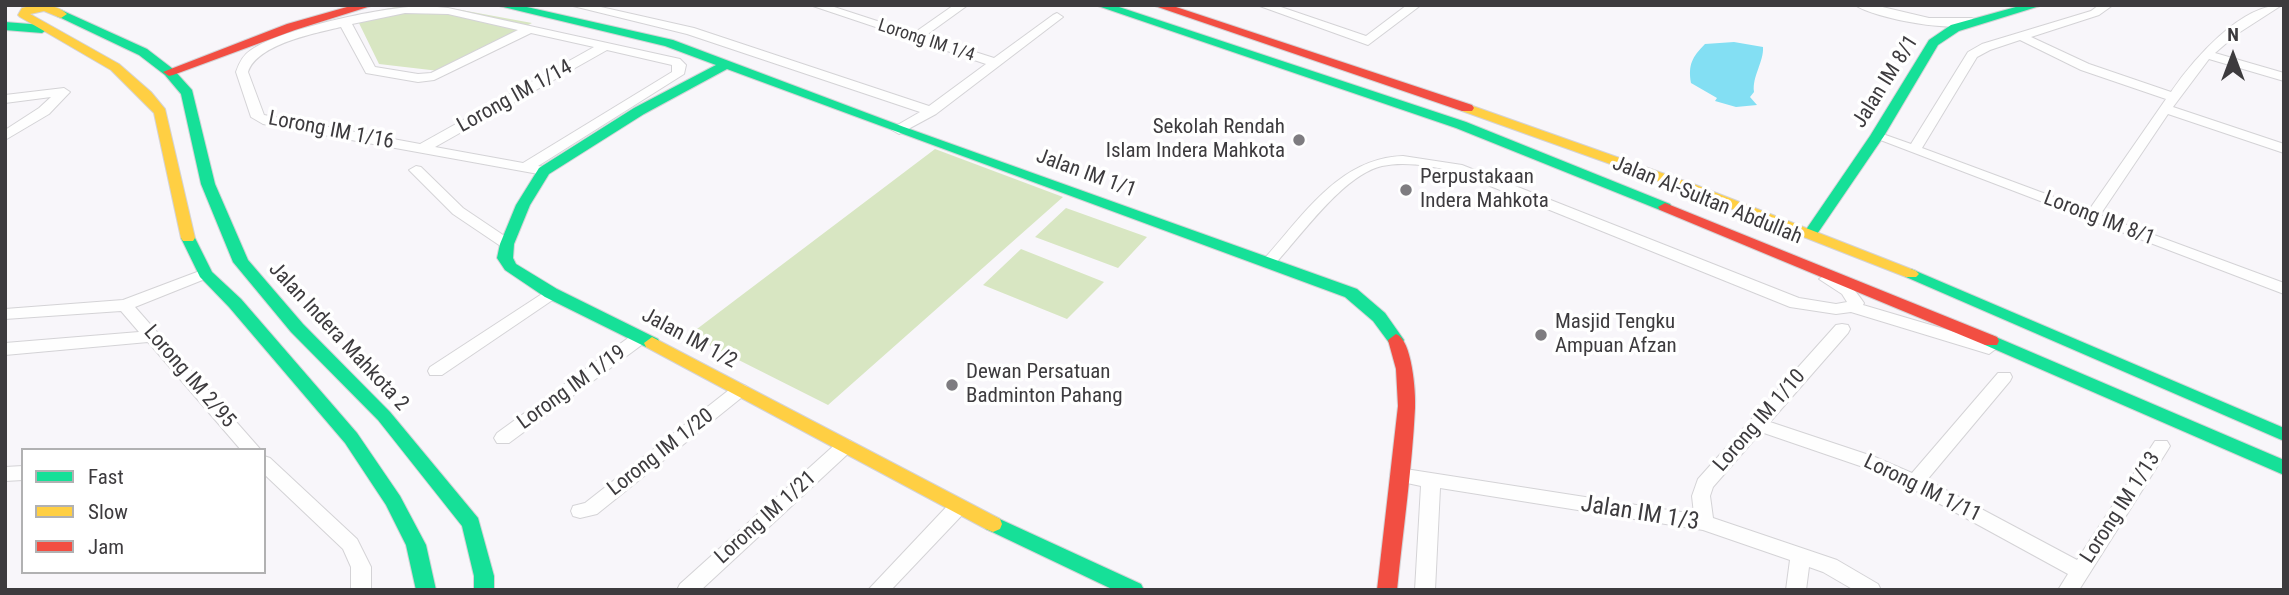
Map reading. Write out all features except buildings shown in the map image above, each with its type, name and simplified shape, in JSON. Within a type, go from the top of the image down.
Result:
[{"type":"street","points":[[82,5],[87,25]]},
{"type":"street","points":[[169,72],[291,27],[368,5]]},
{"type":"street","points":[[575,5],[690,31],[931,111]]},
{"type":"street","name":"Lorong IM 1/4","points":[[816,5],[995,63]]},
{"type":"street","points":[[839,13],[851,5]]},
{"type":"street","points":[[914,38],[962,5]]},
{"type":"street","name":"Jalan Al-Sultan Abdullah","points":[[1101,5],[1461,125],[1788,256],[2074,375],[2284,468]]},
{"type":"street","name":"Jalan Al-Sultan Abdullah","points":[[1158,5],[1458,103],[1810,234],[2284,435]]},
{"type":"street","points":[[1262,5],[1368,41],[1415,5]]},
{"type":"street","points":[[1861,5],[1907,19],[1946,23],[1978,21]]},
{"type":"street","name":"Jalan IM 8/1","points":[[1810,234],[1877,136],[1933,43],[1950,31],[2037,5]]},
{"type":"street","points":[[1915,149],[1972,55],[1986,47],[2095,13],[2107,5]]},
{"type":"street","name":"Jalan IM 1/1","points":[[508,6],[669,43],[899,130],[1351,293],[1388,324],[1400,344],[1406,376],[1407,406],[1387,590]]},
{"type":"street","name":"Jalan Indera Mahkota 2","points":[[21,10],[35,7],[49,9],[143,52],[169,72],[187,93],[208,184],[241,262],[296,328],[384,416],[471,523],[484,576],[484,590]]},
{"type":"street","points":[[2092,216],[2206,54],[2234,31],[2272,8],[2284,16]]},
{"type":"street","name":"Lorong IM 1/16","points":[[524,168],[678,74],[681,69],[676,62],[436,9],[403,10],[272,45],[248,60],[242,72],[258,117],[271,122],[423,148],[524,168],[544,171]]},
{"type":"street","points":[[5,10],[21,10],[114,64],[148,96],[160,112],[186,233],[205,274],[236,303],[351,438],[393,500],[416,545],[426,590]]},
{"type":"street","points":[[899,130],[931,111],[1057,17]]},
{"type":"street","points":[[1907,19],[1920,27],[1933,43]]},
{"type":"street","points":[[346,24],[370,70],[418,78],[434,76],[530,29]]},
{"type":"street","points":[[5,26],[38,28],[59,34]]},
{"type":"street","points":[[2020,36],[2085,67],[2284,149]]},
{"type":"street","name":"Lorong IM 1/14","points":[[423,148],[606,46]]},
{"type":"street","points":[[2206,54],[2284,77]]},
{"type":"street","points":[[416,170],[439,197],[471,222],[507,244],[523,205],[544,171],[639,111],[727,64]]},
{"type":"street","points":[[5,99],[64,92],[56,101],[5,136]]},
{"type":"street","name":"Lorong IM 8/1","points":[[1877,136],[2284,289]]},
{"type":"street","points":[[1269,262],[1359,170],[1389,161],[1429,161],[1466,171],[1796,303],[1836,309],[1851,307],[2074,375]]},
{"type":"street","name":"Jalan IM 1/2","points":[[507,244],[505,258],[510,267],[551,293],[641,337],[958,507],[1134,590]]},
{"type":"street","points":[[1788,256],[1848,290],[1856,303],[1851,307]]},
{"type":"street","points":[[5,314],[125,305],[205,274]]},
{"type":"street","points":[[436,371],[551,293]]},
{"type":"street","name":"Lorong IM 2/95","points":[[125,305],[250,448]]},
{"type":"street","name":"Lorong IM 1/10","points":[[1704,523],[1701,496],[1705,484],[1842,329]]},
{"type":"street","points":[[5,349],[154,336]]},
{"type":"street","name":"Lorong IM 1/19","points":[[503,438],[641,337]]},
{"type":"street","points":[[1915,482],[2004,377]]},
{"type":"street","name":"Lorong IM 1/20","points":[[580,511],[590,509],[740,390]]},
{"type":"street","name":"Lorong IM 1/11","points":[[1758,424],[1869,462],[1915,482],[2080,571]]},
{"type":"street","name":"Lorong IM 1/21","points":[[687,590],[845,446]]},
{"type":"street","name":"Lorong IM 1/13","points":[[2068,590],[2161,446]]},
{"type":"street","points":[[266,465],[350,544],[361,567],[361,590]]},
{"type":"street","name":"Jalan IM 1/3","points":[[1399,475],[1704,523],[1830,566],[1871,590]]},
{"type":"street","points":[[1425,590],[1431,480]]},
{"type":"street","points":[[878,590],[958,507]]},
{"type":"street","points":[[1796,590],[1801,555]]},
{"type":"green space","points":[[434,5],[532,23],[439,71],[379,64],[355,15],[402,6]]},
{"type":"green space","points":[[935,149],[1063,197],[828,405],[689,335]]},
{"type":"green space","points":[[1066,208],[1147,237],[1118,268],[1035,237]]},
{"type":"green space","points":[[1021,249],[1104,282],[1067,319],[983,285]]},
{"type":"water","points":[[1734,42],[1763,47],[1754,92],[1750,97],[1757,105],[1736,107],[1715,101],[1717,98],[1691,83],[1692,62],[1705,44]]},
{"type":"traffic: fast","points":[[501,5],[669,43],[899,130],[1351,293],[1379,317],[1396,340]]},
{"type":"traffic: fast","points":[[1101,5],[1461,125],[1665,207]]},
{"type":"traffic: fast","points":[[1810,234],[1877,136],[1933,43],[1955,28],[2037,5]]},
{"type":"traffic: fast","points":[[61,14],[143,52],[169,72],[187,93],[208,184],[241,262],[297,328],[384,416],[471,523],[484,576],[484,590]]},
{"type":"traffic: fast","points":[[5,26],[42,29]]},
{"type":"traffic: fast","points":[[652,343],[551,293],[510,267],[505,258],[507,244],[523,205],[544,171],[639,111],[727,64]]},
{"type":"traffic: fast","points":[[188,238],[205,274],[235,303],[351,438],[393,501],[416,545],[426,590]]},
{"type":"traffic: fast","points":[[1911,274],[2284,435]]},
{"type":"traffic: fast","points":[[1991,341],[2284,468]]},
{"type":"traffic: fast","points":[[993,524],[1134,590]]},
{"type":"traffic: slow","points":[[61,14],[45,7],[26,10],[24,15],[115,67],[146,95],[160,112],[188,238]]},
{"type":"traffic: slow","points":[[1467,108],[1691,188],[1911,274]]},
{"type":"traffic: slow","points":[[652,343],[993,524]]},
{"type":"traffic: jam","points":[[169,72],[291,27],[368,5]]},
{"type":"traffic: jam","points":[[1158,5],[1467,108]]},
{"type":"traffic: jam","points":[[1665,207],[1991,341]]},
{"type":"traffic: jam","points":[[1387,590],[1407,406],[1404,369],[1396,340]]},
{"type":"place","name":"Sekolah Rendah Islam Indera Mahkota","points":[[1299,140]]},
{"type":"place","name":"Perpustakaan Indera Mahkota","points":[[1406,190]]},
{"type":"place","name":"Masjid Tengku Ampuan Afzan","points":[[1541,335]]},
{"type":"place","name":"Dewan Persatuan Badminton Pahang","points":[[952,385]]}]
